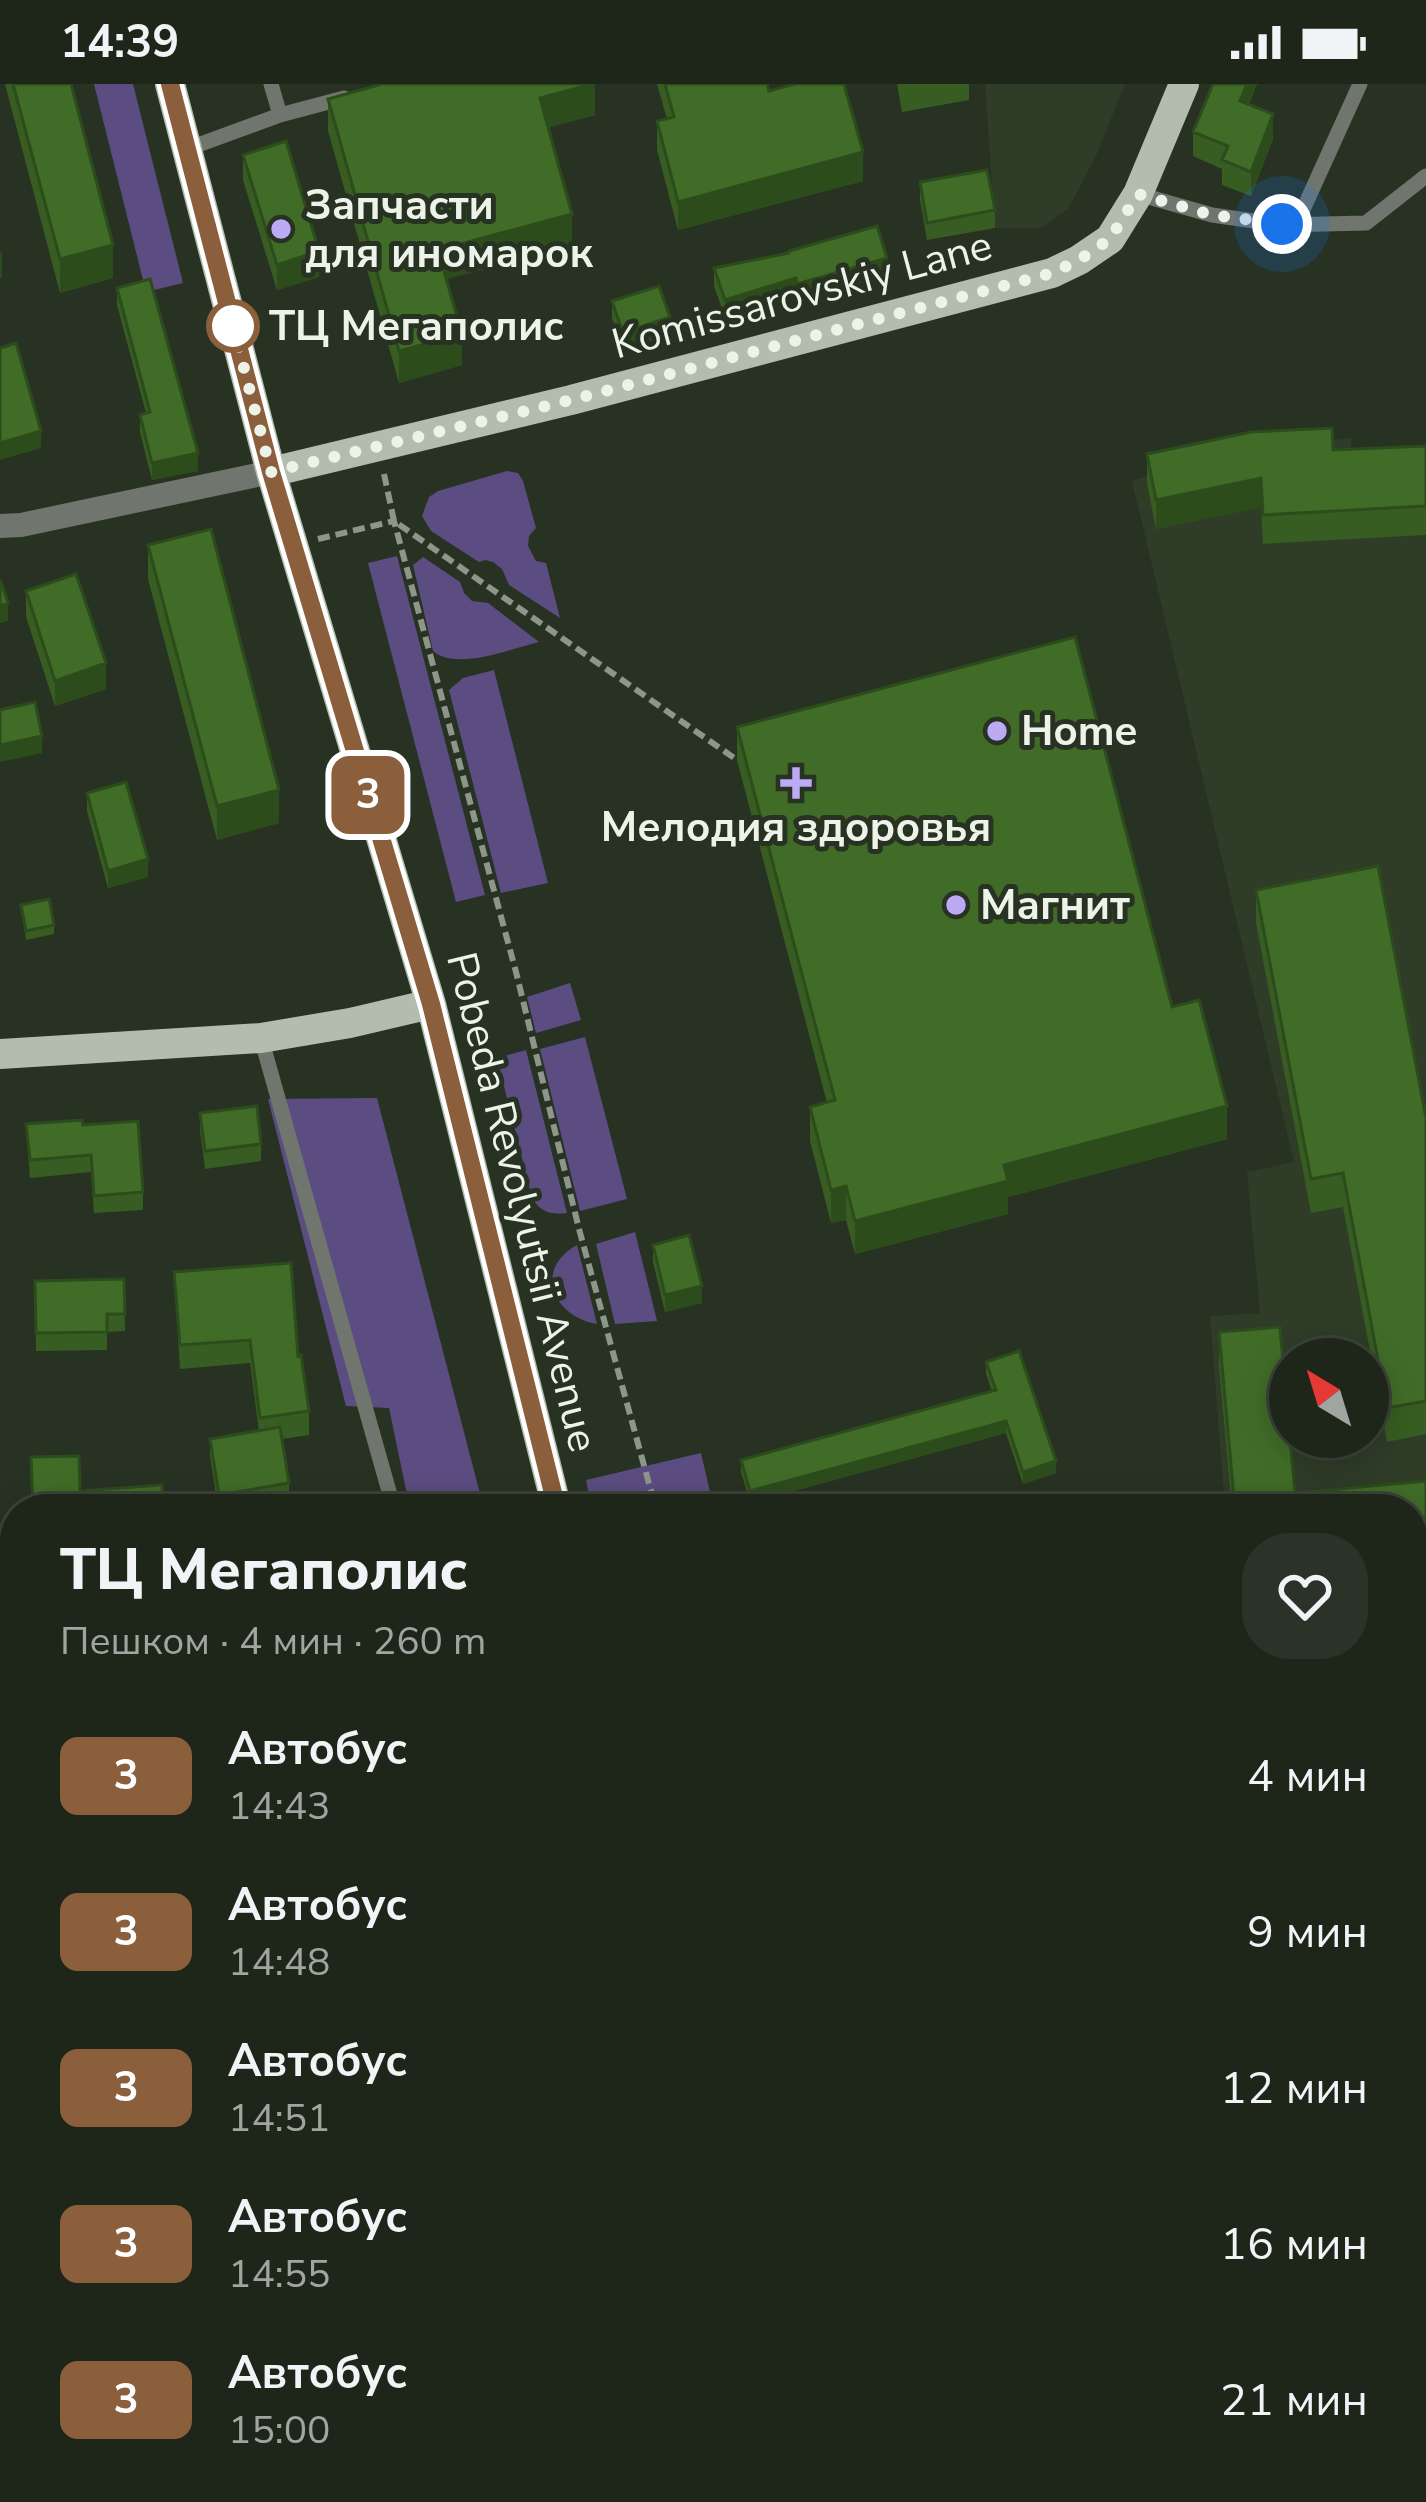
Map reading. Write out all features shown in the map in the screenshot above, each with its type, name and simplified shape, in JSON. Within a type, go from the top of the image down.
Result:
[{"type":"main road","name":"Pobeda Revolyutsii Avenue","points":[[170,84],[271,472],[431,1004],[553,1494]]},
{"type":"main road","name":"Komissarovskiy Lane","points":[[271,472],[571,400],[1052,273],[1110,239],[1138,194],[1184,84]]},
{"type":"main road","points":[[0,1054],[261,1038],[431,1004]]},
{"type":"street","points":[[0,526],[271,472]]},
{"type":"lane","points":[[271,84],[280,116]]},
{"type":"lane","points":[[1282,224],[1301,212],[1360,84]]},
{"type":"lane","points":[[187,149],[354,95]]},
{"type":"lane","points":[[1138,194],[1212,215],[1282,224],[1366,224],[1426,176]]},
{"type":"lane","points":[[261,1038],[390,1494]]},
{"type":"path","points":[[379,447],[394,521],[516,972],[578,1229],[652,1494]]},
{"type":"path","points":[[293,545],[394,521],[737,760]]},
{"type":"shaded area","points":[[94,84],[133,84],[183,283],[146,292]]},
{"type":"shaded area","points":[[985,84],[1125,84],[1068,209],[1041,228],[995,228]]},
{"type":"shaded area","points":[[1351,438],[1352,457],[1426,456],[1426,1494],[1224,1494],[1210,1316],[1260,1313],[1247,1172],[1294,1162],[1132,481],[1226,451]]},
{"type":"shaded area","points":[[507,471],[518,473],[523,481],[536,528],[528,546],[536,561],[546,563],[560,618],[509,585],[493,562],[479,562],[431,531],[422,516],[429,497],[438,491]]},
{"type":"shaded area","points":[[397,556],[485,895],[456,902],[368,563]]},
{"type":"shaded area","points":[[423,557],[460,582],[472,601],[488,603],[539,642],[469,659],[443,657],[433,651],[413,565]]},
{"type":"shaded area","points":[[494,670],[548,883],[501,893],[449,690],[463,678]]},
{"type":"shaded area","points":[[570,983],[581,1020],[536,1033],[527,997]]},
{"type":"shaded area","points":[[585,1037],[627,1199],[580,1211],[540,1049]]},
{"type":"shaded area","points":[[526,1050],[567,1213],[546,1212],[532,1198],[497,1058]]},
{"type":"shaded area","points":[[377,1098],[480,1494],[407,1494],[389,1408],[346,1406],[268,1099]]},
{"type":"shaded area","points":[[635,1232],[657,1321],[615,1324],[596,1244]]},
{"type":"shaded area","points":[[577,1245],[597,1324],[569,1312],[554,1291],[555,1266]]},
{"type":"shaded area","points":[[701,1453],[711,1494],[589,1494],[586,1480]]},
{"type":"building","points":[[13,84],[71,84],[113,245],[60,259]]},
{"type":"building","points":[[382,84],[592,84],[540,98],[572,214],[438,250],[462,334],[399,351],[328,99]]},
{"type":"building","points":[[665,84],[767,84],[769,91],[795,84],[844,84],[863,152],[678,202],[657,121],[674,117]]},
{"type":"building","points":[[1213,84],[1247,84],[1240,101],[1273,114],[1251,172],[1222,160],[1228,146],[1193,132]]},
{"type":"building","name":"Запчасти для иномарок","points":[[286,141],[319,251],[277,265],[243,155]]},
{"type":"building","points":[[987,170],[995,210],[927,223],[920,182]]},
{"type":"building","points":[[877,226],[887,258],[725,300],[714,268],[789,253]]},
{"type":"building","points":[[150,279],[198,453],[152,463],[140,415],[150,412],[117,288]]},
{"type":"building","points":[[659,286],[670,317],[623,333],[612,301]]},
{"type":"building","points":[[16,343],[41,431],[0,443],[0,348]]},
{"type":"building","points":[[1332,428],[1333,450],[1426,446],[1426,506],[1263,515],[1261,478],[1156,500],[1147,454],[1251,432]]},
{"type":"building","points":[[211,529],[279,790],[217,806],[148,545]]},
{"type":"building","points":[[76,574],[106,663],[55,681],[26,591]]},
{"type":"building","points":[[0,580],[8,603],[0,606]]},
{"type":"building","name":"Магнит","points":[[1075,637],[1172,1007],[1199,1000],[1227,1106],[1004,1165],[1008,1181],[855,1221],[846,1186],[831,1190],[810,1107],[835,1100],[737,727]]},
{"type":"building","points":[[35,702],[42,736],[0,745],[0,710]]},
{"type":"building","points":[[126,782],[148,859],[108,871],[87,793]]},
{"type":"building","points":[[1378,866],[1426,1118],[1426,1401],[1389,1408],[1389,1338],[1374,1338],[1343,1173],[1311,1179],[1256,890]]},
{"type":"building","points":[[49,899],[54,925],[26,931],[21,905]]},
{"type":"building","points":[[257,1106],[261,1144],[205,1151],[200,1113]]},
{"type":"building","points":[[82,1120],[83,1125],[138,1121],[143,1192],[94,1196],[91,1155],[30,1160],[26,1124]]},
{"type":"building","points":[[689,1235],[702,1286],[665,1295],[653,1245]]},
{"type":"building","points":[[291,1263],[298,1356],[309,1411],[260,1418],[250,1340],[180,1345],[174,1272]]},
{"type":"building","points":[[124,1279],[125,1314],[107,1314],[107,1332],[36,1333],[35,1281]]},
{"type":"building","points":[[1280,1327],[1281,1338],[1269,1338],[1269,1458],[1292,1458],[1295,1493],[1426,1481],[1426,1494],[1234,1494],[1219,1332]]},
{"type":"building","points":[[1019,1351],[1056,1461],[1023,1472],[1006,1421],[750,1491],[741,1460],[996,1390],[986,1362]]},
{"type":"building","points":[[280,1427],[289,1483],[219,1494],[210,1439]]},
{"type":"building","points":[[79,1456],[80,1491],[162,1485],[163,1494],[32,1494],[31,1457]]},
{"type":"bus line","name":"3","points":[[170,84],[271,472],[431,1004],[553,1494]]},
{"type":"place","name":"Запчасти для иномарок","points":[[281,229]]},
{"type":"place","name":"ТЦ Мегаполис","points":[[233,326]]},
{"type":"place","name":"Home","points":[[997,731]]},
{"type":"place","name":"Мелодия здоровья","points":[[796,783]]},
{"type":"place","name":"Магнит","points":[[956,905]]},
{"type":"route","points":[[233,326],[271,472],[571,400],[1052,273],[1110,239],[1138,194],[1212,215],[1282,224]]}]
